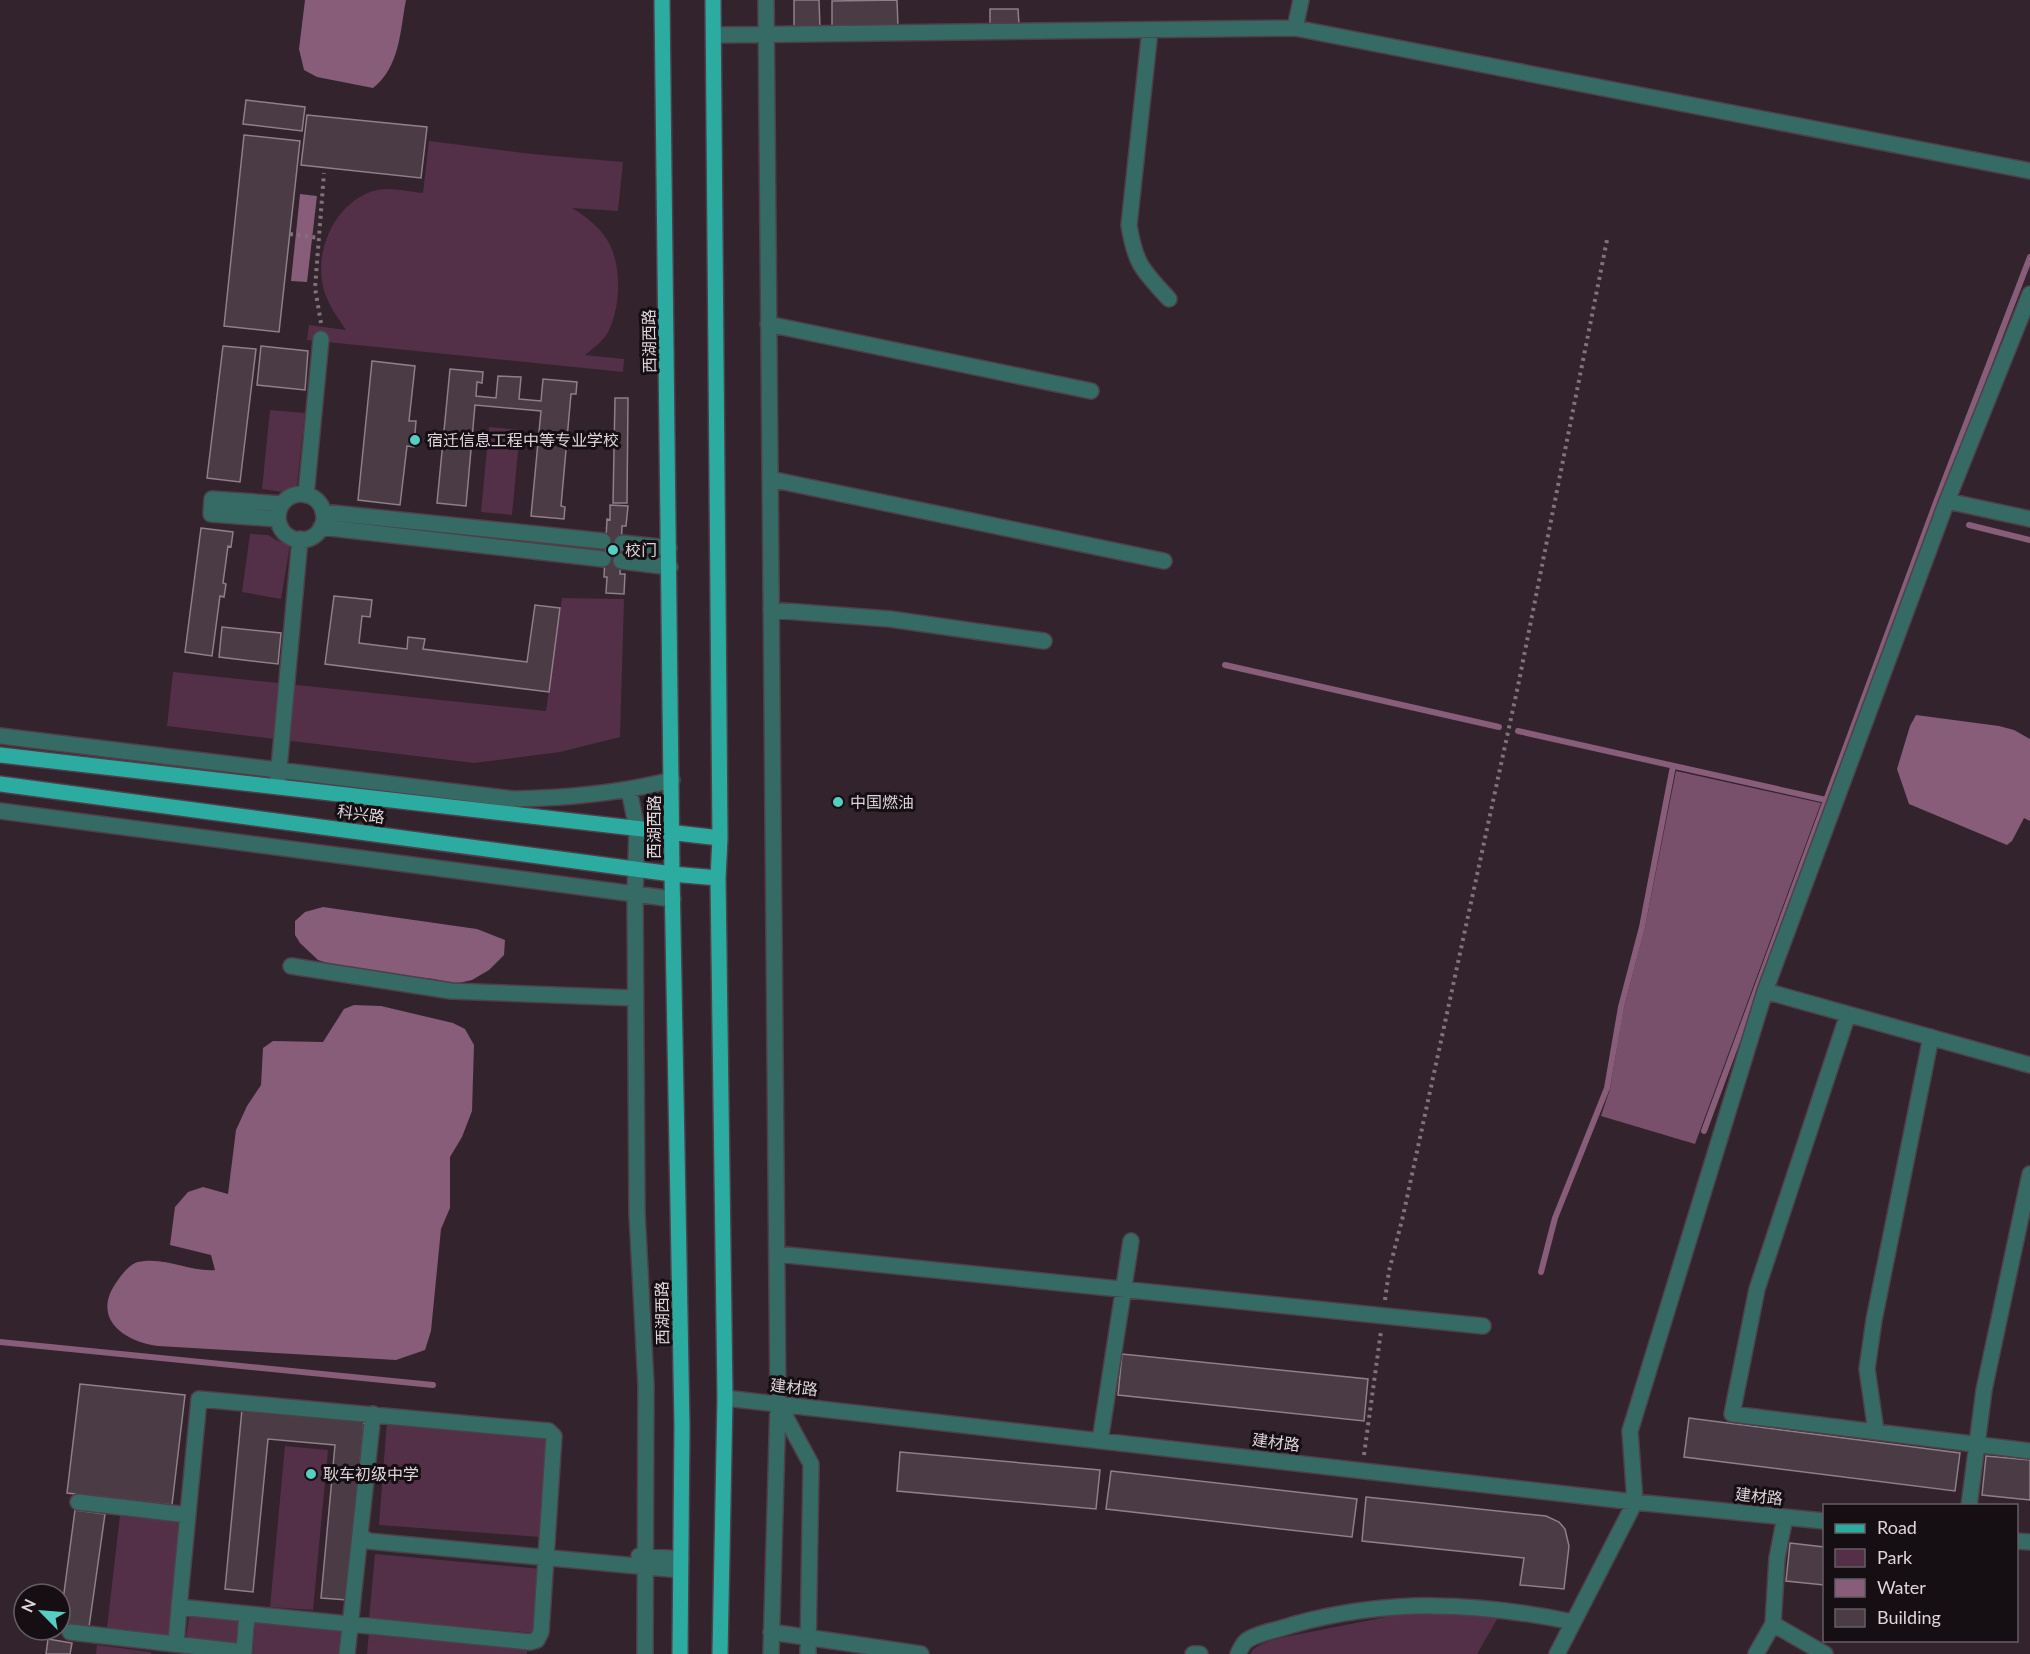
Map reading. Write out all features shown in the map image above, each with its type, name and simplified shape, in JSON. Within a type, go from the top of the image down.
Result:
[{"type":"main road","name":"西湖西路","points":[[662,0],[672,874],[682,1426],[680,1654]]},
{"type":"main road","points":[[713,0],[720,838],[718,878],[724,1398],[720,1654]]},
{"type":"main road","name":"科兴路","points":[[0,756],[720,838]]},
{"type":"main road","name":"科兴路","points":[[0,784],[672,874],[718,878]]},
{"type":"street","points":[[766,0],[778,1404],[771,1654]]},
{"type":"street","points":[[1295,28],[1300,0]]},
{"type":"street","points":[[714,35],[1295,28],[2030,171]]},
{"type":"street","points":[[1150,30],[1129,225],[1133,248],[1143,271],[1169,298]]},
{"type":"street","points":[[1557,1654],[1635,1502],[1630,1431],[1766,991],[1947,501],[2030,294]]},
{"type":"street","points":[[768,324],[1091,390]]},
{"type":"street","points":[[306,495],[321,339]]},
{"type":"street","points":[[770,479],[1164,561]]},
{"type":"street","points":[[294,495],[306,495],[315,499],[322,519],[311,537],[300,539],[290,537],[284,532],[280,512],[294,495]]},
{"type":"street","points":[[1947,501],[2030,519]]},
{"type":"street","points":[[322,519],[603,541]]},
{"type":"street","points":[[322,519],[603,559]]},
{"type":"street","points":[[278,788],[300,539]]},
{"type":"street","points":[[622,543],[669,548]]},
{"type":"street","points":[[621,561],[670,567]]},
{"type":"street","points":[[771,610],[890,619],[1044,641]]},
{"type":"street","points":[[0,736],[514,799],[551,798],[629,790],[672,780]]},
{"type":"street","points":[[629,790],[637,829],[635,869],[637,1213],[646,1385],[645,1654]]},
{"type":"street","points":[[0,811],[673,899]]},
{"type":"street","points":[[291,966],[451,991],[635,998]]},
{"type":"street","points":[[1766,991],[2030,1065]]},
{"type":"street","points":[[1848,1014],[1757,1289],[1732,1414],[2030,1450]]},
{"type":"street","points":[[1876,1431],[1867,1369],[1874,1320],[1931,1037]]},
{"type":"street","points":[[1969,1504],[1984,1390],[2030,1174]]},
{"type":"street","points":[[1100,1441],[1131,1241]]},
{"type":"street","points":[[777,1254],[1483,1326]]},
{"type":"street","name":"建材路","points":[[724,1398],[1635,1502],[1823,1521]]},
{"type":"street","points":[[176,1644],[179,1607],[199,1399],[549,1431],[554,1436],[541,1632],[537,1640],[530,1642],[179,1607]]},
{"type":"street","points":[[778,1404],[812,1464],[808,1654]]},
{"type":"street","points":[[347,1654],[355,1624],[366,1536],[376,1415]]},
{"type":"street","points":[[78,1502],[188,1515]]},
{"type":"street","points":[[1756,1654],[1773,1624],[1777,1558],[1785,1517]]},
{"type":"street","points":[[366,1536],[680,1564]]},
{"type":"street","points":[[1238,1654],[1246,1641],[1264,1633],[1319,1618],[1388,1606],[1476,1606],[1573,1622]]},
{"type":"street","points":[[72,1632],[244,1652],[247,1614]]},
{"type":"street","points":[[355,1624],[357,1654]]},
{"type":"street","points":[[1773,1624],[1825,1654]]},
{"type":"street","points":[[771,1632],[921,1654]]},
{"type":"street","points":[[1193,1654],[1200,1654]]},
{"type":"path","points":[[321,339],[321,322],[315,288],[324,173]]},
{"type":"path","points":[[290,234],[319,238]]},
{"type":"path","points":[[1362,1470],[1389,1271],[1408,1193],[1515,698],[1607,240]]},
{"type":"green space","points":[[429,141],[532,154],[623,162],[618,211],[572,208],[590,221],[606,238],[617,270],[618,294],[614,318],[603,340],[585,355],[624,359],[623,372],[307,340],[309,325],[346,330],[328,300],[322,281],[323,252],[333,225],[352,203],[363,195],[377,190],[394,189],[423,193]]},
{"type":"green space","points":[[270,410],[305,413],[297,485],[282,492],[262,489]]},
{"type":"green space","points":[[489,427],[520,430],[512,515],[481,512]]},
{"type":"green space","points":[[250,534],[268,535],[290,545],[281,599],[242,592]]},
{"type":"green space","points":[[562,598],[624,599],[620,737],[560,752],[474,763],[167,726],[173,672],[546,711]]},
{"type":"green space","points":[[387,1421],[548,1437],[540,1537],[379,1525]]},
{"type":"green space","points":[[285,1446],[328,1450],[313,1610],[270,1607]]},
{"type":"green space","points":[[120,1515],[181,1522],[168,1635],[107,1628]]},
{"type":"green space","points":[[375,1554],[541,1569],[536,1633],[369,1619]]},
{"type":"green space","points":[[1455,1613],[1499,1616],[1477,1654],[1250,1654],[1259,1645],[1280,1638],[1401,1614]]},
{"type":"green space","points":[[189,1616],[240,1621],[238,1645],[186,1640]]},
{"type":"green space","points":[[255,1623],[344,1630],[342,1654],[253,1654]]},
{"type":"green space","points":[[369,1632],[527,1648],[527,1654],[367,1654]]},
{"type":"green space","points":[[97,1645],[151,1652],[151,1654],[96,1654]]},
{"type":"shaded area","points":[[1676,771],[1821,803],[1695,1144],[1601,1116],[1610,1089],[1623,1011],[1645,927]]},
{"type":"water","points":[[305,0],[406,0],[394,59],[389,70],[373,88],[317,77],[304,70],[299,49]]},
{"type":"water","points":[[300,194],[317,196],[307,282],[291,281]]},
{"type":"water","points":[[1916,715],[1999,726],[2014,730],[2030,739],[2030,821],[2024,818],[2012,841],[2007,845],[1909,804],[1897,769],[1910,726]]},
{"type":"water","points":[[323,907],[477,929],[505,940],[504,955],[489,970],[472,980],[454,984],[434,979],[349,970],[318,960],[295,935],[295,921],[305,912]]},
{"type":"water","points":[[354,1005],[381,1006],[453,1023],[465,1029],[474,1045],[472,1111],[462,1137],[450,1157],[450,1208],[441,1229],[431,1331],[425,1350],[396,1360],[158,1346],[133,1339],[122,1333],[109,1316],[107,1305],[110,1293],[118,1280],[132,1265],[138,1262],[158,1261],[196,1269],[215,1270],[211,1255],[170,1245],[175,1207],[188,1192],[203,1187],[228,1194],[236,1130],[247,1106],[261,1085],[263,1048],[273,1041],[323,1042],[344,1009]]},
{"type":"building","points":[[794,0],[819,0],[820,28],[794,29]]},
{"type":"building","points":[[897,0],[898,27],[832,28],[832,1]]},
{"type":"building","points":[[990,9],[1018,9],[1019,25],[990,25]]},
{"type":"building","points":[[246,100],[305,107],[302,131],[243,124]]},
{"type":"building","points":[[307,115],[427,127],[421,178],[301,165]]},
{"type":"building","points":[[244,135],[300,141],[279,332],[224,326]]},
{"type":"building","points":[[223,346],[256,349],[240,482],[207,478]]},
{"type":"building","points":[[261,346],[308,351],[305,390],[257,385]]},
{"type":"building","points":[[372,361],[415,366],[409,421],[416,421],[414,447],[407,446],[400,505],[358,500]]},
{"type":"building","points":[[450,369],[483,372],[482,383],[477,382],[476,396],[496,398],[498,376],[521,377],[519,399],[541,401],[543,379],[577,382],[576,394],[571,394],[561,506],[565,507],[564,519],[531,516],[541,411],[475,405],[466,506],[437,503]]},
{"type":"building","points":[[615,398],[628,398],[627,503],[613,503]]},
{"type":"building","name":"校门","points":[[610,505],[628,506],[626,526],[622,526],[620,574],[625,574],[624,594],[606,593],[607,577],[604,577],[607,519],[610,520]]},
{"type":"building","points":[[201,528],[233,532],[231,547],[228,546],[223,583],[226,584],[224,597],[220,596],[212,656],[185,652]]},
{"type":"building","points":[[334,596],[372,600],[370,617],[362,616],[359,643],[407,649],[408,637],[425,639],[423,649],[527,662],[535,605],[560,608],[549,692],[325,664]]},
{"type":"building","points":[[222,627],[281,633],[278,664],[219,657]]},
{"type":"building","points":[[1122,1354],[1368,1379],[1364,1421],[1118,1395]]},
{"type":"building","points":[[80,1384],[185,1395],[172,1505],[67,1493]]},
{"type":"building","points":[[242,1409],[364,1421],[347,1600],[321,1598],[335,1445],[268,1439],[253,1592],[225,1589]]},
{"type":"building","points":[[1689,1418],[1960,1453],[1955,1491],[1684,1457]]},
{"type":"building","points":[[900,1452],[1100,1470],[1096,1509],[897,1491]]},
{"type":"building","points":[[1986,1456],[2030,1460],[2030,1500],[1982,1495]]},
{"type":"building","points":[[1111,1471],[1357,1499],[1352,1537],[1106,1509]]},
{"type":"building","points":[[1366,1497],[1546,1516],[1559,1522],[1565,1529],[1569,1546],[1564,1589],[1520,1585],[1524,1558],[1362,1541]]},
{"type":"building","points":[[75,1510],[105,1514],[89,1627],[72,1625],[72,1582],[65,1582]]},
{"type":"building","points":[[1790,1543],[1823,1547],[1823,1585],[1786,1581]]},
{"type":"building","points":[[48,1642],[72,1643],[70,1654],[46,1654]]},
{"type":"waterway","points":[[1704,1131],[1935,505],[2030,257]]},
{"type":"waterway","points":[[1969,525],[2030,540]]},
{"type":"waterway","points":[[1225,665],[1499,727]]},
{"type":"waterway","points":[[1518,731],[1826,800]]},
{"type":"waterway","points":[[1541,1272],[1555,1218],[1607,1088],[1621,1007],[1642,927],[1673,766]]},
{"type":"waterway","points":[[0,1342],[433,1385]]},
{"type":"place","name":"宿迁信息工程中等专业学校","points":[[415,440]]},
{"type":"place","name":"校门","points":[[613,550]]},
{"type":"place","name":"中国燃油","points":[[838,802]]},
{"type":"place","name":"耿车初级中学","points":[[311,1474]]}]
